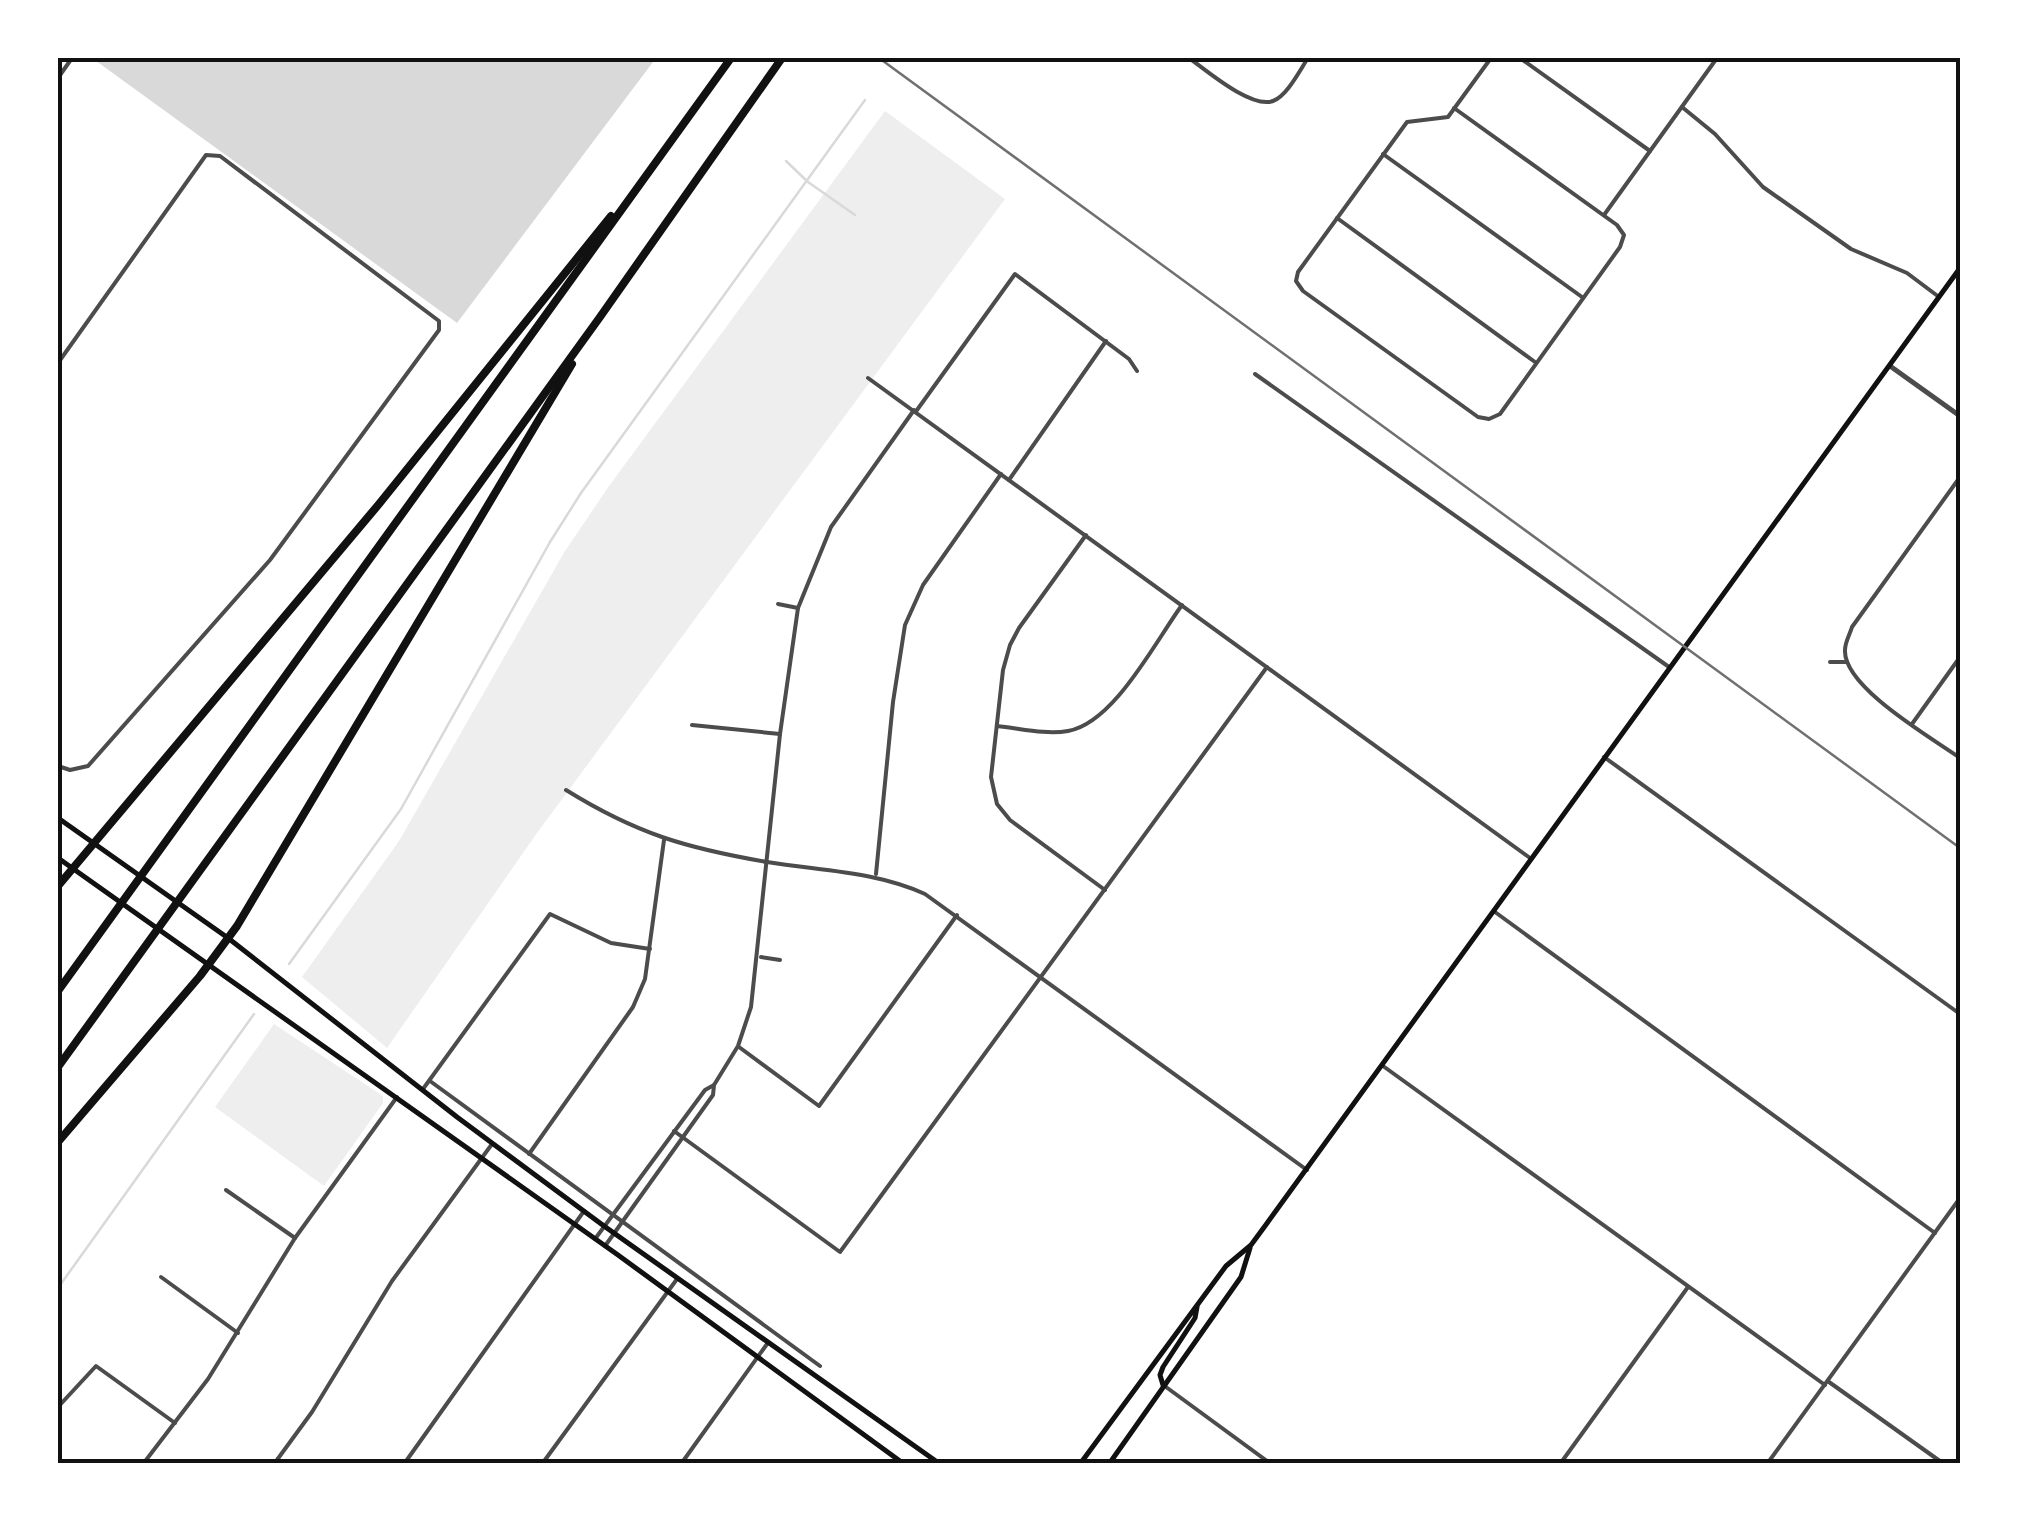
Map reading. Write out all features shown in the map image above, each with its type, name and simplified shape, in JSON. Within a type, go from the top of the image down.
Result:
[{"type":"highway","points":[[58,991],[732,58]]},
{"type":"highway","points":[[58,1067],[600,317],[782,58]]},
{"type":"highway","points":[[58,886],[379,504],[670,142]]},
{"type":"highway","points":[[58,1142],[228,938],[600,317]]},
{"type":"main road","points":[[1080,1464],[1226,1266],[1251,1246],[1960,268]]},
{"type":"main road","points":[[58,818],[228,938],[492,1144],[940,1464]]},
{"type":"main road","points":[[58,858],[595,1238],[904,1464]]},
{"type":"main road","points":[[1109,1464],[1241,1278],[1251,1246]]},
{"type":"main road","points":[[1164,1386],[1160,1375],[1163,1367],[1196,1318],[1197,1304]]},
{"type":"street","points":[[58,78],[72,58]]},
{"type":"street","points":[[1189,58],[1250,99],[1272,102],[1308,58]]},
{"type":"street","points":[[1454,108],[1604,215],[1624,236],[1620,247],[1500,414],[1489,420],[1462,406],[1303,291],[1296,281],[1298,272],[1407,122],[1448,117],[1454,108],[1491,58]]},
{"type":"street","points":[[1520,58],[1650,151]]},
{"type":"street","points":[[1604,215],[1717,58]]},
{"type":"street","points":[[1682,107],[1715,134],[1763,186],[1851,248],[1907,273],[1939,297]]},
{"type":"street","points":[[1383,154],[1583,298]]},
{"type":"street","points":[[58,364],[206,156],[220,156],[439,321],[439,330],[270,560],[88,766],[70,770],[58,766]]},
{"type":"street","points":[[1337,218],[1536,362]]},
{"type":"street","points":[[605,1246],[713,1095],[714,1085],[738,1046],[751,1007],[780,734],[798,608],[831,527],[1015,274],[1129,359],[1137,372]]},
{"type":"street","points":[[1009,480],[1106,341]]},
{"type":"street","points":[[1890,366],[1960,416]]},
{"type":"street","points":[[1255,374],[1670,668]]},
{"type":"street","points":[[868,378],[1530,858]]},
{"type":"street","points":[[876,876],[893,702],[906,625],[929,575],[1001,474]]},
{"type":"street","points":[[1960,477],[1852,627],[1845,649],[1847,662],[1865,688],[1960,758]]},
{"type":"street","points":[[1086,536],[1010,646],[1003,670],[991,777],[1002,812],[1105,890]]},
{"type":"street","points":[[778,604],[798,608]]},
{"type":"street","points":[[995,726],[1060,732],[1093,722],[1113,702],[1182,606]]},
{"type":"street","points":[[1912,724],[1960,657]]},
{"type":"street","points":[[1830,662],[1847,662]]},
{"type":"street","points":[[674,1131],[840,1252],[1267,668]]},
{"type":"street","points":[[692,725],[780,734]]},
{"type":"street","points":[[1604,757],[1960,1014]]},
{"type":"street","points":[[566,790],[631,827],[664,840],[768,862],[876,876],[924,894],[1306,1170]]},
{"type":"street","points":[[528,1156],[624,1024],[645,979],[664,840]]},
{"type":"street","points":[[1492,910],[1935,1233]]},
{"type":"street","points":[[423,1090],[550,914],[611,942],[650,949]]},
{"type":"street","points":[[738,1046],[820,1106],[957,915]]},
{"type":"street","points":[[758,956],[780,960]]},
{"type":"street","points":[[1382,1065],[1688,1287],[1944,1464]]},
{"type":"street","points":[[430,1081],[820,1366]]},
{"type":"street","points":[[595,1238],[705,1090],[714,1085]]},
{"type":"street","points":[[144,1464],[238,1333],[295,1238],[397,1097]]},
{"type":"street","points":[[274,1464],[312,1412],[392,1281],[492,1144]]},
{"type":"street","points":[[226,1190],[295,1238]]},
{"type":"street","points":[[1767,1464],[1960,1198]]},
{"type":"street","points":[[404,1464],[584,1210]]},
{"type":"street","points":[[161,1278],[238,1333]]},
{"type":"street","points":[[542,1464],[677,1279]]},
{"type":"street","points":[[1560,1464],[1688,1287]]},
{"type":"street","points":[[681,1464],[767,1344]]},
{"type":"street","points":[[58,1407],[96,1366],[175,1423]]},
{"type":"street","points":[[1164,1386],[1272,1464]]},
{"type":"shaded area","points":[[92,58],[656,58],[457,323]]},
{"type":"shaded area","points":[[885,111],[1005,199],[537,833],[387,1048],[302,977],[399,841],[565,551]]},
{"type":"shaded area","points":[[274,1024],[383,1096],[383,1103],[324,1186],[215,1107]]},
{"type":"waterway","points":[[289,964],[401,809],[581,493],[865,100]]},
{"type":"waterway","points":[[786,161],[855,215]]},
{"type":"waterway","points":[[58,1288],[254,1014]]},
{"type":"railway","points":[[879,58],[1960,848]]}]
